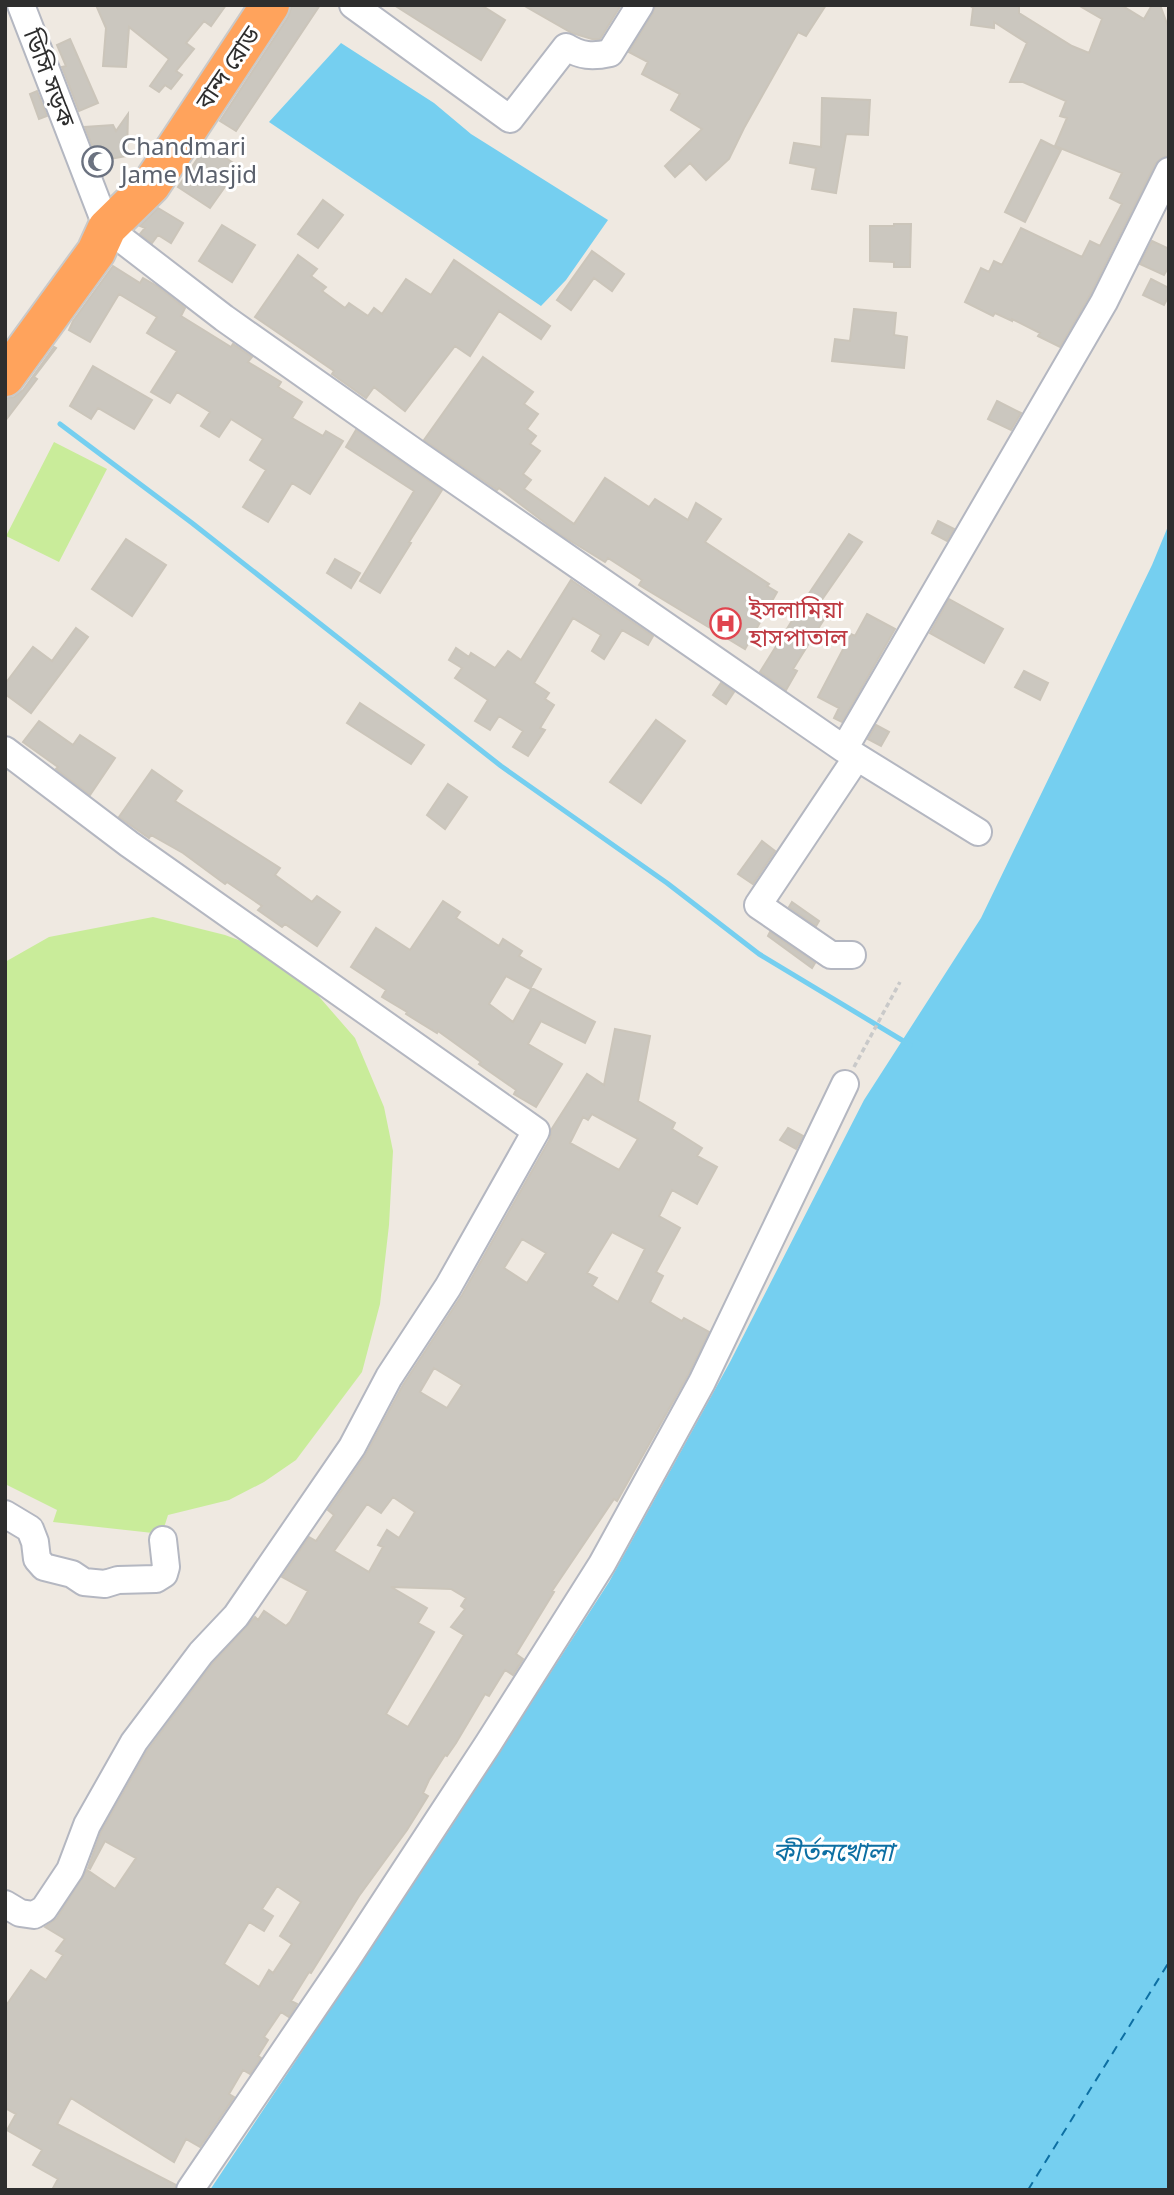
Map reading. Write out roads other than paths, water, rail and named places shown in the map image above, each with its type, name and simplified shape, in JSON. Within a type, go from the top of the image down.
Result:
[{"type":"highway","name":"বান্দ রোড","points":[[5,377],[96,252],[135,170],[245,5]]},
{"type":"highway","name":"বান্দ রোড","points":[[5,353],[85,246],[107,229],[151,185],[270,5]]},
{"type":"street","name":"ডিসি সড়ক","points":[[21,5],[107,229]]},
{"type":"street","points":[[353,5],[510,119],[566,47],[580,55],[610,53],[640,5]]},
{"type":"street","points":[[852,955],[831,954],[758,905],[850,753],[1091,324],[1169,171]]},
{"type":"street","points":[[107,229],[224,318],[420,456],[850,753],[978,832]]},
{"type":"street","points":[[5,750],[129,844],[536,1132],[447,1287],[389,1377],[352,1447],[236,1616],[201,1653],[134,1742],[87,1825],[70,1870],[44,1909],[34,1915],[20,1913],[5,1904]]},
{"type":"street","points":[[190,2190],[347,1959],[602,1564],[702,1382],[845,1084]]},
{"type":"street","points":[[5,1514],[30,1529],[37,1559],[44,1567],[72,1574],[84,1581],[105,1584],[118,1580],[156,1579],[164,1574],[166,1567],[163,1540]]},
{"type":"water","points":[[341,43],[434,103],[471,134],[608,220],[566,280],[541,306],[269,122]]},
{"type":"water","name":"কীর্তনখোলা","points":[[1169,524],[1169,2190],[210,2190],[451,1827],[609,1582],[730,1362],[864,1100],[981,918],[1152,565]]},
{"type":"waterway","points":[[60,424],[192,523],[501,766],[667,883],[759,954],[910,1045]]},
{"type":"place","name":"Chandmari Jame Masjid","points":[[98,161]]},
{"type":"place","name":"ইসলামিয়া হাসপাতাল","points":[[726,624]]}]
